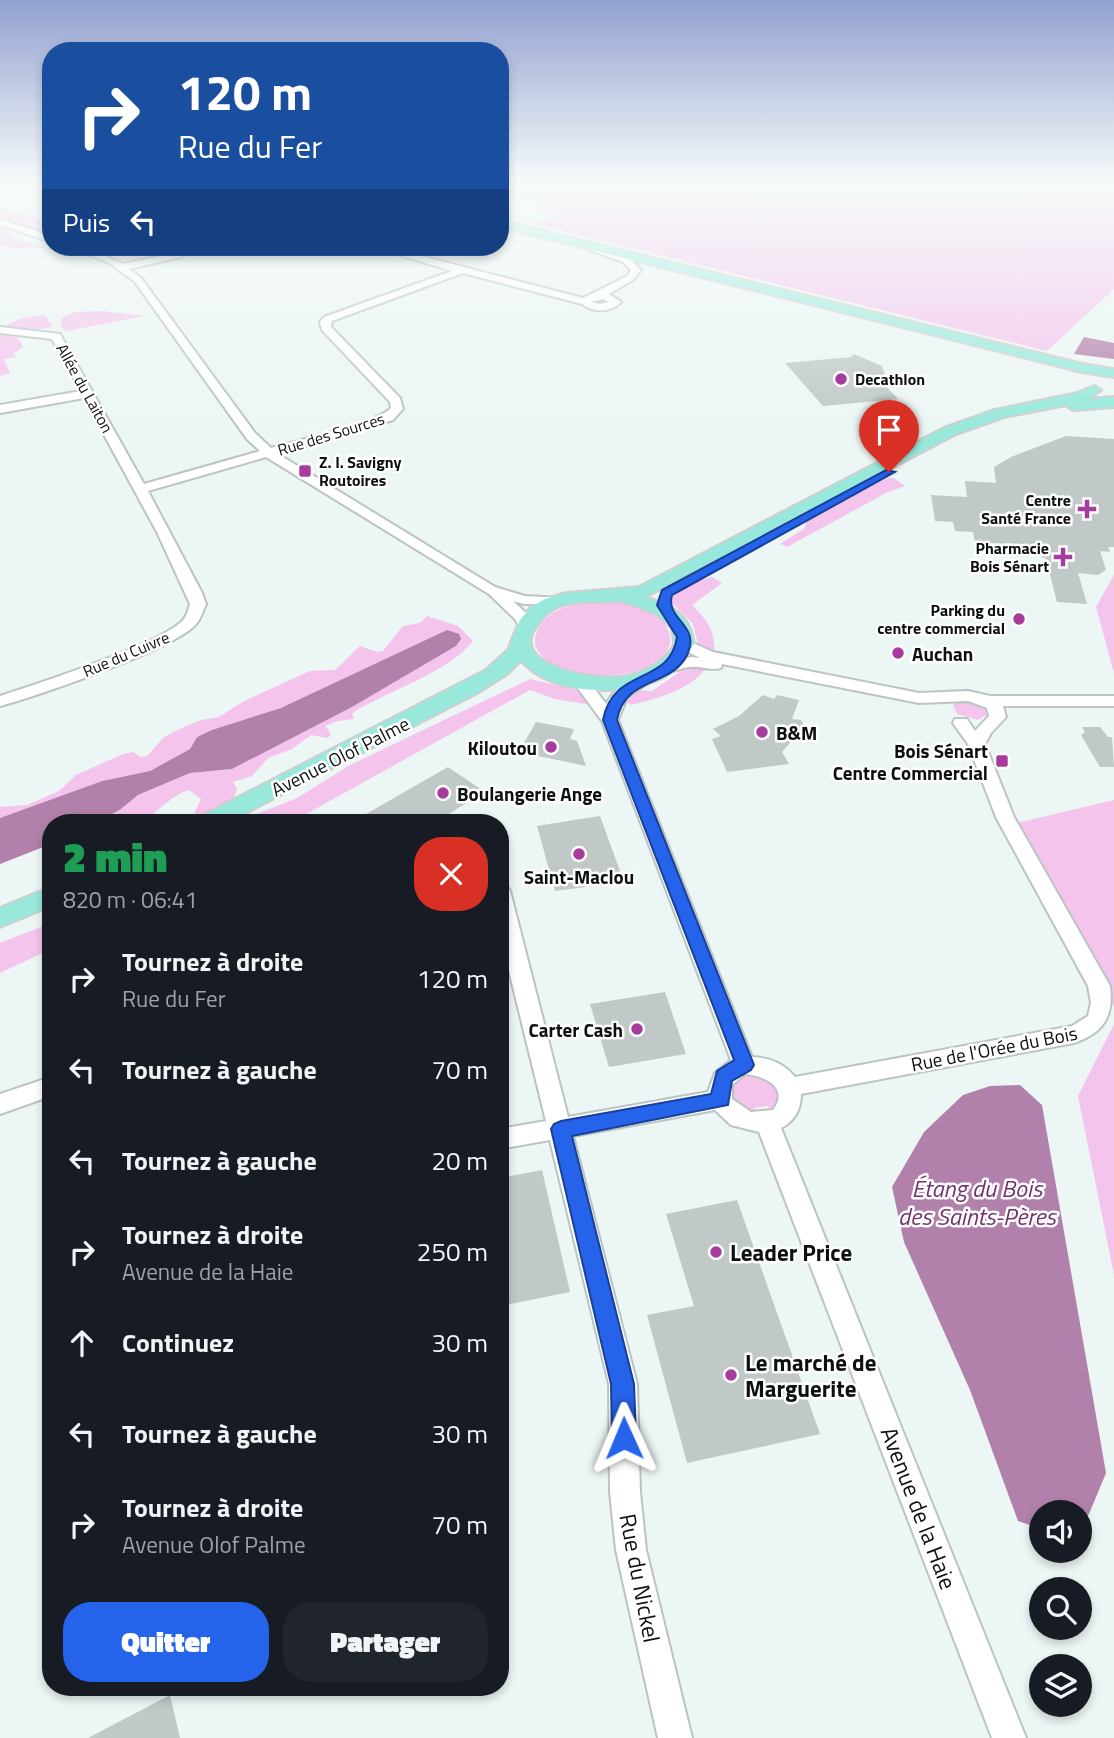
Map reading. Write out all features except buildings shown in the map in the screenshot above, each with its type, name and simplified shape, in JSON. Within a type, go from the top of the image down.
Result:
[{"type":"main road","points":[[657,262],[1113,372]]},
{"type":"main road","points":[[936,331],[1048,364],[1093,386],[1114,402]]},
{"type":"main road","points":[[666,612],[664,598],[671,590],[950,431],[982,418],[1082,397],[1113,372]]},
{"type":"main road","points":[[628,597],[662,584],[951,438],[1001,419],[1063,407],[1114,402]]},
{"type":"main road","points":[[592,594],[628,597],[666,612],[682,630],[682,653],[668,668],[646,679],[615,685],[582,683],[550,673],[530,659],[524,633],[538,612],[558,601],[592,594]]},
{"type":"main road","name":"Avenue Olof Palme","points":[[226,814],[470,690],[508,664],[524,633]]},
{"type":"main road","name":"Avenue Olof Palme","points":[[470,690],[521,676],[550,673]]},
{"type":"main road","points":[[0,918],[42,900]]},
{"type":"street","points":[[112,262],[123,267],[138,280],[244,427],[268,453],[304,479],[490,590],[522,617],[524,633]]},
{"type":"street","points":[[123,267],[145,262]]},
{"type":"street","points":[[431,262],[568,299],[585,301],[596,307],[610,306],[616,302],[611,297],[598,296]]},
{"type":"street","points":[[585,301],[631,278],[636,270],[628,262]]},
{"type":"street","name":"Rue des Sources","points":[[268,453],[383,419],[397,409],[396,401],[326,328],[324,316],[463,271]]},
{"type":"street","name":"Allée du Laiton","points":[[0,330],[56,336],[141,489]]},
{"type":"street","points":[[0,409],[86,394]]},
{"type":"street","points":[[141,489],[268,453]]},
{"type":"street","name":"Rue du Cuivre","points":[[0,701],[146,647],[181,629],[195,614],[198,604],[195,593],[141,489]]},
{"type":"street","points":[[490,590],[524,600],[558,601]]},
{"type":"street","points":[[684,644],[708,656],[948,705],[976,744],[988,724],[998,717],[998,712],[990,701]]},
{"type":"street","points":[[668,668],[691,662],[705,663],[937,707],[972,695],[990,701],[1114,701]]},
{"type":"street","points":[[610,720],[617,698],[631,685],[646,679]]},
{"type":"street","points":[[582,683],[610,720],[744,1065]]},
{"type":"street","points":[[961,723],[988,724]]},
{"type":"street","name":"Rue de l'Orée du Bois","points":[[790,1087],[1074,1034],[1096,1024],[1102,1013],[1099,986],[1005,817],[976,744]]},
{"type":"street","name":"Rue du Nickel","points":[[509,926],[623,1384],[627,1521],[675,1738]]},
{"type":"street","points":[[744,1065],[772,1068],[790,1087],[791,1102],[788,1109],[783,1115],[767,1122],[739,1118],[721,1100],[719,1091],[724,1077],[736,1067],[744,1065]]},
{"type":"street","points":[[0,1104],[42,1089]]},
{"type":"street","points":[[509,1138],[721,1100]]},
{"type":"street","name":"Avenue de la Haie","points":[[767,1122],[1009,1738]]},
{"type":"shaded area","points":[[687,262],[1114,262],[1114,289],[1047,351]]},
{"type":"shaded area","points":[[103,311],[145,316],[67,331],[61,327],[61,318],[75,312]]},
{"type":"shaded area","points":[[45,315],[53,327],[34,330],[6,326],[19,319]]},
{"type":"shaded area","points":[[0,334],[18,338],[23,347],[13,354],[16,357],[4,359],[10,373],[0,376]]},
{"type":"shaded area","points":[[888,478],[894,478],[905,486],[886,493],[787,547],[780,544],[805,528],[806,522],[840,500]]},
{"type":"shaded area","points":[[1114,575],[1114,673],[1096,607]]},
{"type":"shaded area","points":[[712,577],[722,583],[692,605],[709,626],[714,652],[699,648],[693,624],[669,600],[683,588]]},
{"type":"shaded area","points":[[606,601],[632,605],[648,611],[662,621],[670,635],[666,653],[651,666],[630,673],[606,675],[581,673],[559,667],[543,657],[535,644],[539,627],[545,620],[569,606]]},
{"type":"shaded area","points":[[427,616],[458,626],[473,641],[433,672],[352,713],[354,719],[325,726],[331,734],[328,738],[311,735],[292,749],[268,758],[252,776],[233,782],[237,789],[234,798],[203,814],[194,813],[201,799],[189,790],[152,814],[112,814],[138,795],[190,773],[232,769],[352,707],[456,646],[212,730],[197,737],[190,749],[150,771],[102,781],[0,818],[0,807],[27,805],[59,791],[76,775],[123,754],[133,752],[140,757],[147,756],[164,737],[184,727],[219,717],[244,701],[310,671],[335,670],[360,646],[377,652],[383,651],[403,626],[420,623]]},
{"type":"shaded area","points":[[708,665],[693,681],[674,692],[631,705],[624,700],[635,690],[652,691],[687,667]]},
{"type":"shaded area","points":[[530,679],[589,693],[592,705],[555,699],[530,690],[306,814],[257,814],[297,798],[350,765]]},
{"type":"shaded area","points":[[964,699],[987,708],[988,714],[978,720],[957,714],[953,705]]},
{"type":"shaded area","points":[[1114,800],[1114,1007],[1013,824]]},
{"type":"shaded area","points":[[42,927],[42,953],[0,973],[0,943]]},
{"type":"shaded area","points":[[1114,1024],[1114,1275],[1078,1096]]},
{"type":"shaded area","points":[[748,1073],[771,1078],[782,1096],[772,1113],[768,1106],[754,1108],[756,1115],[740,1110],[731,1098],[731,1085],[741,1075]]},
{"type":"water","points":[[1084,337],[1114,343],[1114,359],[1074,354]]},
{"type":"water","points":[[447,630],[459,634],[461,639],[456,646],[352,707],[232,769],[190,773],[138,795],[112,814],[42,814],[42,848],[0,864],[0,818],[102,781],[150,771],[190,749],[197,737],[281,708]]},
{"type":"water","name":"Étang du Bois des Saints-Pères","points":[[1020,1085],[1042,1105],[1106,1473],[1092,1507],[1092,1500],[1029,1500],[1029,1525],[1018,1521],[970,1390],[904,1242],[892,1187],[924,1132],[963,1095],[990,1086]]},
{"type":"place","name":"Decathlon","points":[[841,379]]},
{"type":"place","name":"Z. I. Savigny Routoires","points":[[305,471]]},
{"type":"place","name":"Centre Santé France","points":[[1087,509]]},
{"type":"place","name":"Pharmacie Bois Sénart","points":[[1063,557]]},
{"type":"place","name":"Parking du centre commercial","points":[[1019,619]]},
{"type":"place","name":"Auchan","points":[[898,653]]},
{"type":"place","name":"B&M","points":[[762,732]]},
{"type":"place","name":"Kiloutou","points":[[551,747]]},
{"type":"place","name":"Bois Sénart Centre Commercial","points":[[1002,761]]},
{"type":"place","name":"Boulangerie Ange","points":[[443,793]]},
{"type":"place","name":"Saint-Maclou","points":[[579,854]]},
{"type":"place","name":"Carter Cash","points":[[637,1029]]},
{"type":"place","name":"Leader Price","points":[[716,1252]]},
{"type":"place","name":"Le marché de Marguerite","points":[[731,1375]]},
{"type":"route","points":[[624,1438],[623,1384],[561,1129],[721,1100],[719,1091],[724,1077],[729,1071],[744,1065],[610,720],[613,704],[631,685],[668,668],[682,653],[682,630],[663,605],[667,593],[889,472]]}]
